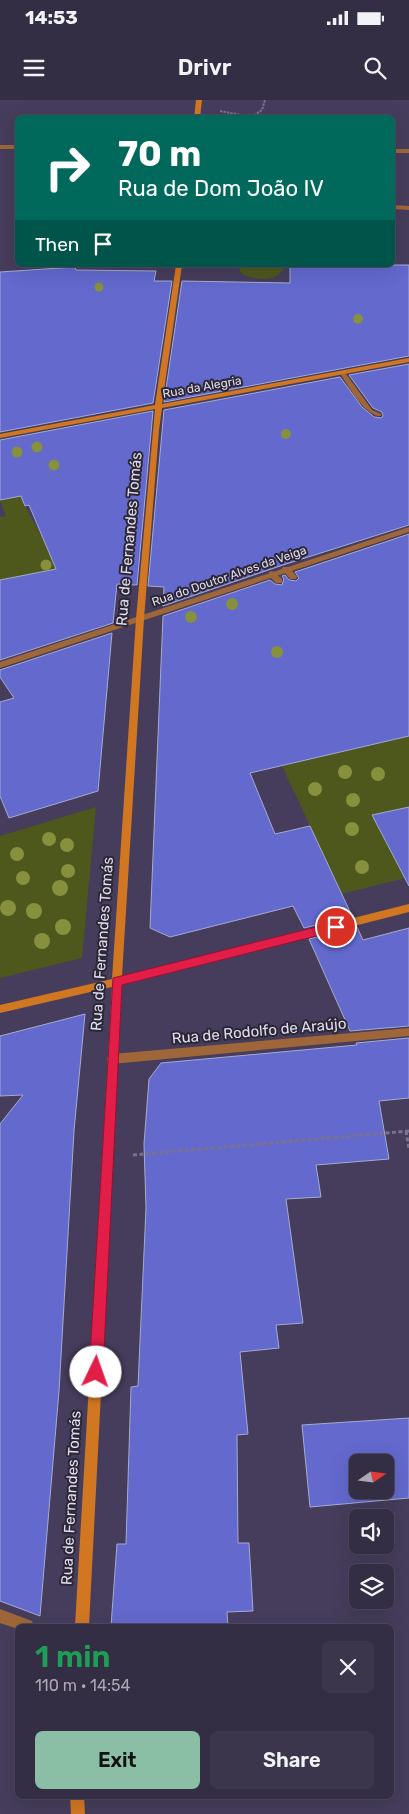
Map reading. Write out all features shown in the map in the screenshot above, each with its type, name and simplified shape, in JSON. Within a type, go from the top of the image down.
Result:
[{"type":"main road","points":[[197,115],[200,100]]},
{"type":"main road","name":"Rua de Fernandes Tomás","points":[[82,1624],[112,1059],[140,619],[159,406],[178,267]]},
{"type":"main road","name":"Rua da Alegria","points":[[0,436],[409,360]]},
{"type":"main road","points":[[0,1009],[117,982],[409,908]]},
{"type":"main road","points":[[77,1799],[78,1814]]},
{"type":"street","points":[[0,147],[15,148]]},
{"type":"street","points":[[395,151],[409,151]]},
{"type":"street","points":[[395,207],[409,208]]},
{"type":"street","points":[[342,372],[369,415],[380,415]]},
{"type":"street","name":"Rua do Doutor Alves da Veiga","points":[[0,665],[286,569],[409,530]]},
{"type":"street","points":[[286,569],[293,577]]},
{"type":"street","points":[[272,574],[279,582]]},
{"type":"street","name":"Rua de Rodolfo de Araújo","points":[[112,1059],[409,1032]]},
{"type":"street","points":[[0,1616],[22,1624]]},
{"type":"path","points":[[255,115],[262,110],[265,100]]},
{"type":"path","points":[[198,110],[237,115]]},
{"type":"path","points":[[107,1158],[407,1131],[409,1149]]},
{"type":"green space","points":[[238,267],[284,267],[276,276],[265,279],[253,278],[242,274]]},
{"type":"green space","points":[[21,496],[62,574],[0,580],[0,517],[6,516],[0,500]]},
{"type":"green space","points":[[409,736],[409,807],[373,815],[405,878],[342,894],[282,766]]},
{"type":"green space","points":[[96,807],[82,958],[0,978],[0,836]]},
{"type":"building","points":[[395,265],[409,265],[409,356],[164,402],[182,281],[290,283],[290,267],[395,267]]},
{"type":"building","points":[[75,267],[76,270],[156,271],[154,281],[172,281],[153,403],[0,432],[0,272]]},
{"type":"building","points":[[409,364],[409,525],[163,606],[164,587],[148,586],[164,410],[340,377],[362,407],[374,417],[381,418],[383,416],[382,412],[373,408],[349,375]]},
{"type":"building","points":[[153,411],[137,585],[117,584],[113,623],[0,660],[0,580],[56,569],[29,505],[25,506],[21,496],[0,500],[0,440]]},
{"type":"building","points":[[409,534],[409,736],[250,773],[275,834],[310,826],[352,916],[304,928],[293,906],[170,937],[150,928],[163,616],[270,580],[275,584],[282,585],[284,579],[282,576],[285,575],[289,580],[296,581],[299,578],[295,572]]},
{"type":"building","points":[[112,633],[98,791],[9,818],[0,796],[0,702],[14,698],[0,677],[0,670]]},
{"type":"building","points":[[409,807],[409,886],[372,815]]},
{"type":"building","points":[[357,927],[363,940],[409,928],[409,1026],[350,1031],[309,939]]},
{"type":"building","points":[[85,1014],[74,1131],[59,1391],[40,1616],[0,1601],[0,1124],[23,1095],[0,1096],[0,1036]]},
{"type":"building","points":[[409,1038],[409,1098],[379,1101],[389,1159],[316,1165],[321,1197],[286,1199],[303,1323],[276,1325],[279,1348],[240,1352],[248,1434],[237,1435],[238,1543],[249,1543],[253,1611],[227,1612],[228,1624],[111,1624],[117,1544],[126,1544],[131,1387],[138,1386],[146,1208],[144,1144],[149,1079],[161,1063],[357,1045],[356,1043]]},
{"type":"building","points":[[409,1418],[409,1498],[310,1507],[302,1425]]},
{"type":"route","points":[[96,1372],[117,982],[336,927]]}]
